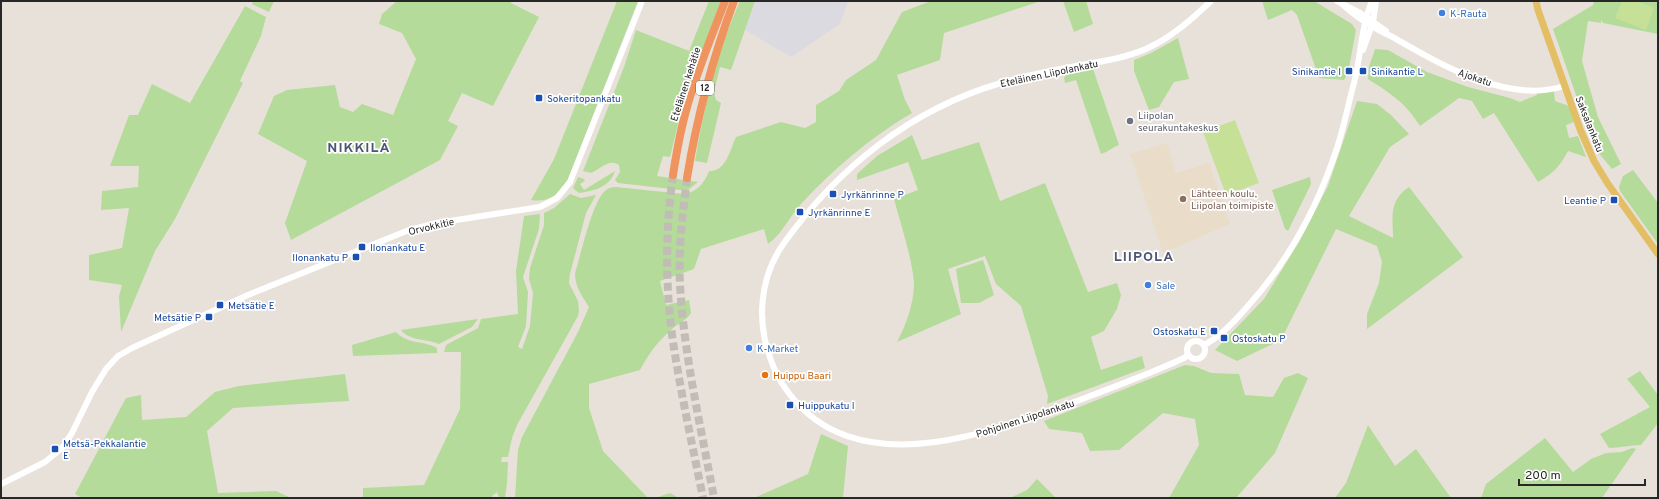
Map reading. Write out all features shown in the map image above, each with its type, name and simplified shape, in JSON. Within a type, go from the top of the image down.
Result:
[{"type":"highway","name":"Eteläinen kehätie","points":[[673,175],[689,98],[725,1]]},
{"type":"highway","name":"Eteläinen kehätie","points":[[688,178],[700,109],[707,82],[717,47],[734,1]]},
{"type":"main road","name":"Saksalankatu","points":[[1531,1],[1538,10]]},
{"type":"main road","name":"Saksalankatu","points":[[1536,1],[1564,86],[1586,145],[1608,184],[1658,254]]},
{"type":"street","name":"Orvokkitie","points":[[1,484],[45,462],[62,448],[106,370],[118,356],[132,348],[248,295],[410,230],[437,223],[531,209],[552,202],[561,195],[570,182],[642,1]]},
{"type":"street","name":"Eteläinen Liipolankatu","points":[[780,380],[770,358],[762,326],[761,302],[768,277],[782,245],[809,210],[849,169],[914,120],[958,98],[1013,79],[1111,60],[1138,52],[1172,34],[1211,1]]},
{"type":"street","points":[[1358,65],[1365,20],[1372,1]]},
{"type":"street","points":[[1204,344],[1234,322],[1267,284],[1287,254],[1312,210],[1337,148],[1358,65],[1372,24],[1376,1]]},
{"type":"street","name":"Ajokatu","points":[[1339,3],[1393,37],[1448,68],[1476,79],[1520,90],[1544,91],[1564,86]]},
{"type":"street","points":[[1198,341],[1204,344],[1204,354],[1201,357],[1195,359],[1188,355],[1187,348],[1191,342],[1198,341]]},
{"type":"street","name":"Pohjoinen Liipolankatu","points":[[780,380],[795,402],[812,417],[828,428],[849,437],[867,442],[927,442],[971,436],[1013,424],[1146,376],[1188,355]]},
{"type":"shaded area","points":[[755,1],[848,2],[840,24],[791,57],[745,30]]},
{"type":"shaded area","name":"Lähteen koulu, Liipolan toimipiste","points":[[1167,143],[1176,173],[1209,163],[1230,224],[1163,253],[1130,154]]},
{"type":"green space","points":[[253,1],[274,1],[269,12],[252,4]]},
{"type":"green space","points":[[397,1],[511,1],[511,3],[539,17],[493,106],[462,93],[448,121],[458,126],[440,160],[291,240],[285,223],[307,161],[258,134],[274,96],[287,90],[335,85],[340,107],[353,112],[362,104],[393,115],[416,59],[402,33],[379,24],[382,14]]},
{"type":"green space","points":[[617,1],[638,1],[568,179],[561,189],[549,199],[538,201],[531,200],[554,159]]},
{"type":"green space","points":[[709,1],[721,1],[684,100],[670,157],[663,156],[657,176],[698,182],[688,190],[618,183],[615,180],[620,172],[619,165],[616,163],[609,163],[591,173],[583,171],[624,67],[636,30],[689,51]]},
{"type":"green space","points":[[740,1],[755,1],[731,70],[720,67],[714,92],[716,100],[721,103],[707,163],[695,161],[712,80]]},
{"type":"green space","points":[[931,1],[1041,1],[944,33],[940,60],[897,75],[905,100],[912,113],[882,132],[839,166],[801,204],[778,235],[768,244],[764,229],[701,249],[694,269],[660,281],[666,305],[689,300],[691,313],[657,344],[640,370],[589,384],[589,408],[603,451],[648,498],[515,498],[518,450],[522,437],[578,332],[589,307],[581,295],[575,278],[575,273],[591,217],[600,197],[605,191],[616,187],[683,194],[688,193],[699,187],[705,180],[709,171],[720,168],[727,159],[736,137],[781,122],[805,128],[816,122],[816,105],[839,91],[846,80],[876,60],[902,12]]},
{"type":"green space","points":[[1063,1],[1086,1],[1093,24],[1074,32]]},
{"type":"green space","points":[[1262,1],[1314,1],[1352,24],[1356,30],[1348,73],[1344,80],[1319,78],[1297,15],[1292,10],[1268,20]]},
{"type":"green space","points":[[1594,1],[1658,1],[1658,34],[1603,23],[1601,20],[1601,23],[1588,21],[1582,61],[1598,117],[1621,164],[1612,169],[1597,151],[1553,29],[1593,5]]},
{"type":"green space","points":[[1622,1],[1636,1],[1654,8],[1646,30],[1615,18]]},
{"type":"green space","points":[[245,6],[266,17],[261,36],[240,81],[243,83],[175,219],[155,251],[121,332],[119,296],[122,285],[89,280],[89,255],[122,248],[129,208],[101,210],[102,191],[138,187],[139,166],[110,166],[129,115],[138,115],[152,84],[190,103]]},
{"type":"green space","points":[[1178,38],[1189,79],[1174,82],[1159,107],[1149,110],[1134,71],[1134,60],[1151,53]]},
{"type":"green space","points":[[1375,49],[1388,50],[1427,72],[1468,87],[1520,102],[1537,95],[1537,93],[1554,91],[1555,101],[1569,106],[1574,122],[1566,125],[1569,138],[1578,136],[1586,157],[1568,151],[1556,169],[1538,182],[1494,113],[1483,119],[1472,101],[1459,98],[1420,126],[1409,111],[1391,94],[1368,79],[1369,67]]},
{"type":"green space","points":[[1093,69],[1119,145],[1101,154],[1076,80],[1065,83],[1064,77],[1068,74]]},
{"type":"green space","points":[[1357,101],[1377,104],[1391,115],[1409,134],[1390,147],[1349,216],[1393,238],[1393,210],[1402,192],[1409,187],[1463,257],[1367,329],[1367,314],[1379,283],[1382,262],[1377,246],[1336,229],[1281,340],[1237,361],[1215,350],[1264,299],[1299,242],[1328,186]]},
{"type":"green space","points":[[1235,120],[1259,183],[1226,195],[1203,132]]},
{"type":"green space","points":[[912,135],[922,160],[979,142],[1000,201],[1045,183],[1088,292],[1117,283],[1121,295],[1117,309],[1104,331],[1091,337],[1101,370],[1142,356],[1145,368],[1047,404],[1048,396],[1021,306],[996,284],[985,256],[948,269],[961,314],[897,342],[908,315],[914,286],[912,266],[894,199],[918,190],[908,162],[857,180],[857,174],[877,156]]},
{"type":"green space","points":[[1633,170],[1658,203],[1658,244],[1620,191],[1619,187],[1623,176]]},
{"type":"green space","points":[[615,171],[609,181],[601,187],[579,193],[573,188],[578,177],[584,179],[585,181],[580,184],[584,190]]},
{"type":"green space","points":[[1310,177],[1311,184],[1288,231],[1285,229],[1272,190]]},
{"type":"green space","points":[[570,194],[581,198],[596,195],[586,213],[570,274],[569,283],[578,301],[578,316],[517,425],[512,438],[508,457],[502,457],[501,462],[508,462],[505,498],[499,498],[497,492],[492,496],[493,498],[363,498],[363,488],[424,485],[460,409],[461,352],[444,352],[446,345],[478,328],[481,319],[518,314],[516,271],[524,216],[540,214],[539,229],[523,277],[528,292],[526,326],[518,347],[522,349],[530,326],[533,293],[529,279],[530,268],[544,225],[544,213],[554,208]]},
{"type":"green space","points":[[983,260],[994,295],[979,303],[961,303],[956,269]]},
{"type":"green space","points":[[478,319],[472,327],[439,344],[414,338],[404,334],[401,330]]},
{"type":"green space","points":[[396,332],[411,341],[437,348],[437,353],[353,356],[352,345]]},
{"type":"green space","points":[[1185,365],[1194,366],[1211,373],[1239,374],[1245,395],[1273,397],[1284,378],[1298,373],[1308,378],[1275,453],[1236,498],[1169,498],[1199,445],[1195,419],[1163,413],[1119,450],[1090,451],[1082,433],[1049,429],[1044,421]]},
{"type":"green space","points":[[1640,371],[1658,395],[1658,423],[1641,445],[1609,448],[1600,434],[1650,407],[1627,379]]},
{"type":"green space","points":[[345,374],[349,401],[233,408],[207,431],[218,493],[276,491],[291,498],[82,498],[75,494],[126,398],[141,395],[142,420],[186,417],[215,392],[239,386]]},
{"type":"green space","points":[[1368,425],[1395,466],[1416,449],[1451,498],[1335,498],[1346,483]]},
{"type":"green space","points":[[821,434],[848,446],[843,498],[754,498],[808,474]]},
{"type":"green space","points":[[1545,438],[1573,472],[1591,459],[1606,453],[1622,452],[1632,448],[1636,449],[1602,498],[1481,498],[1486,484]]},
{"type":"green space","points":[[1037,479],[1056,498],[1010,498],[1027,490]]},
{"type":"green space","points":[[670,493],[679,498],[655,498]]},
{"type":"tunnel","points":[[673,175],[667,240],[669,306],[677,367],[703,498]]},
{"type":"tunnel","points":[[687,178],[681,231],[680,257],[682,311],[689,365],[714,498]]},
{"type":"place","name":"K-Rauta","points":[[1442,13]]},
{"type":"place","name":"Sinikantie I","points":[[1349,71]]},
{"type":"place","name":"Sinikantie L","points":[[1363,71]]},
{"type":"place","name":"Sokeritopankatu","points":[[539,98]]},
{"type":"place","name":"Liipolan seurakuntakeskus","points":[[1130,121]]},
{"type":"place","name":"Jyrkänrinne P","points":[[833,194]]},
{"type":"place","name":"Lähteen koulu, Liipolan toimipiste","points":[[1183,199]]},
{"type":"place","name":"Leantie P","points":[[1614,200]]},
{"type":"place","name":"Jyrkänrinne E","points":[[800,212]]},
{"type":"place","name":"Ilonankatu E","points":[[362,247]]},
{"type":"place","name":"Ilonankatu P","points":[[356,257]]},
{"type":"place","name":"Sale","points":[[1148,285]]},
{"type":"place","name":"Metsätie E","points":[[220,305]]},
{"type":"place","name":"Metsätie P","points":[[209,317]]},
{"type":"place","name":"Ostoskatu E","points":[[1214,331]]},
{"type":"place","name":"Ostoskatu P","points":[[1224,338]]},
{"type":"place","name":"K-Market","points":[[749,348]]},
{"type":"place","name":"Huippu Baari","points":[[765,375]]},
{"type":"place","name":"Huippukatu I","points":[[790,405]]},
{"type":"place","name":"Metsä-Pekkalantie E","points":[[55,449]]},
{"type":"district","name":"NIKKILÄ","points":[[359,147]]},
{"type":"district","name":"LIIPOLA","points":[[1144,256]]}]
